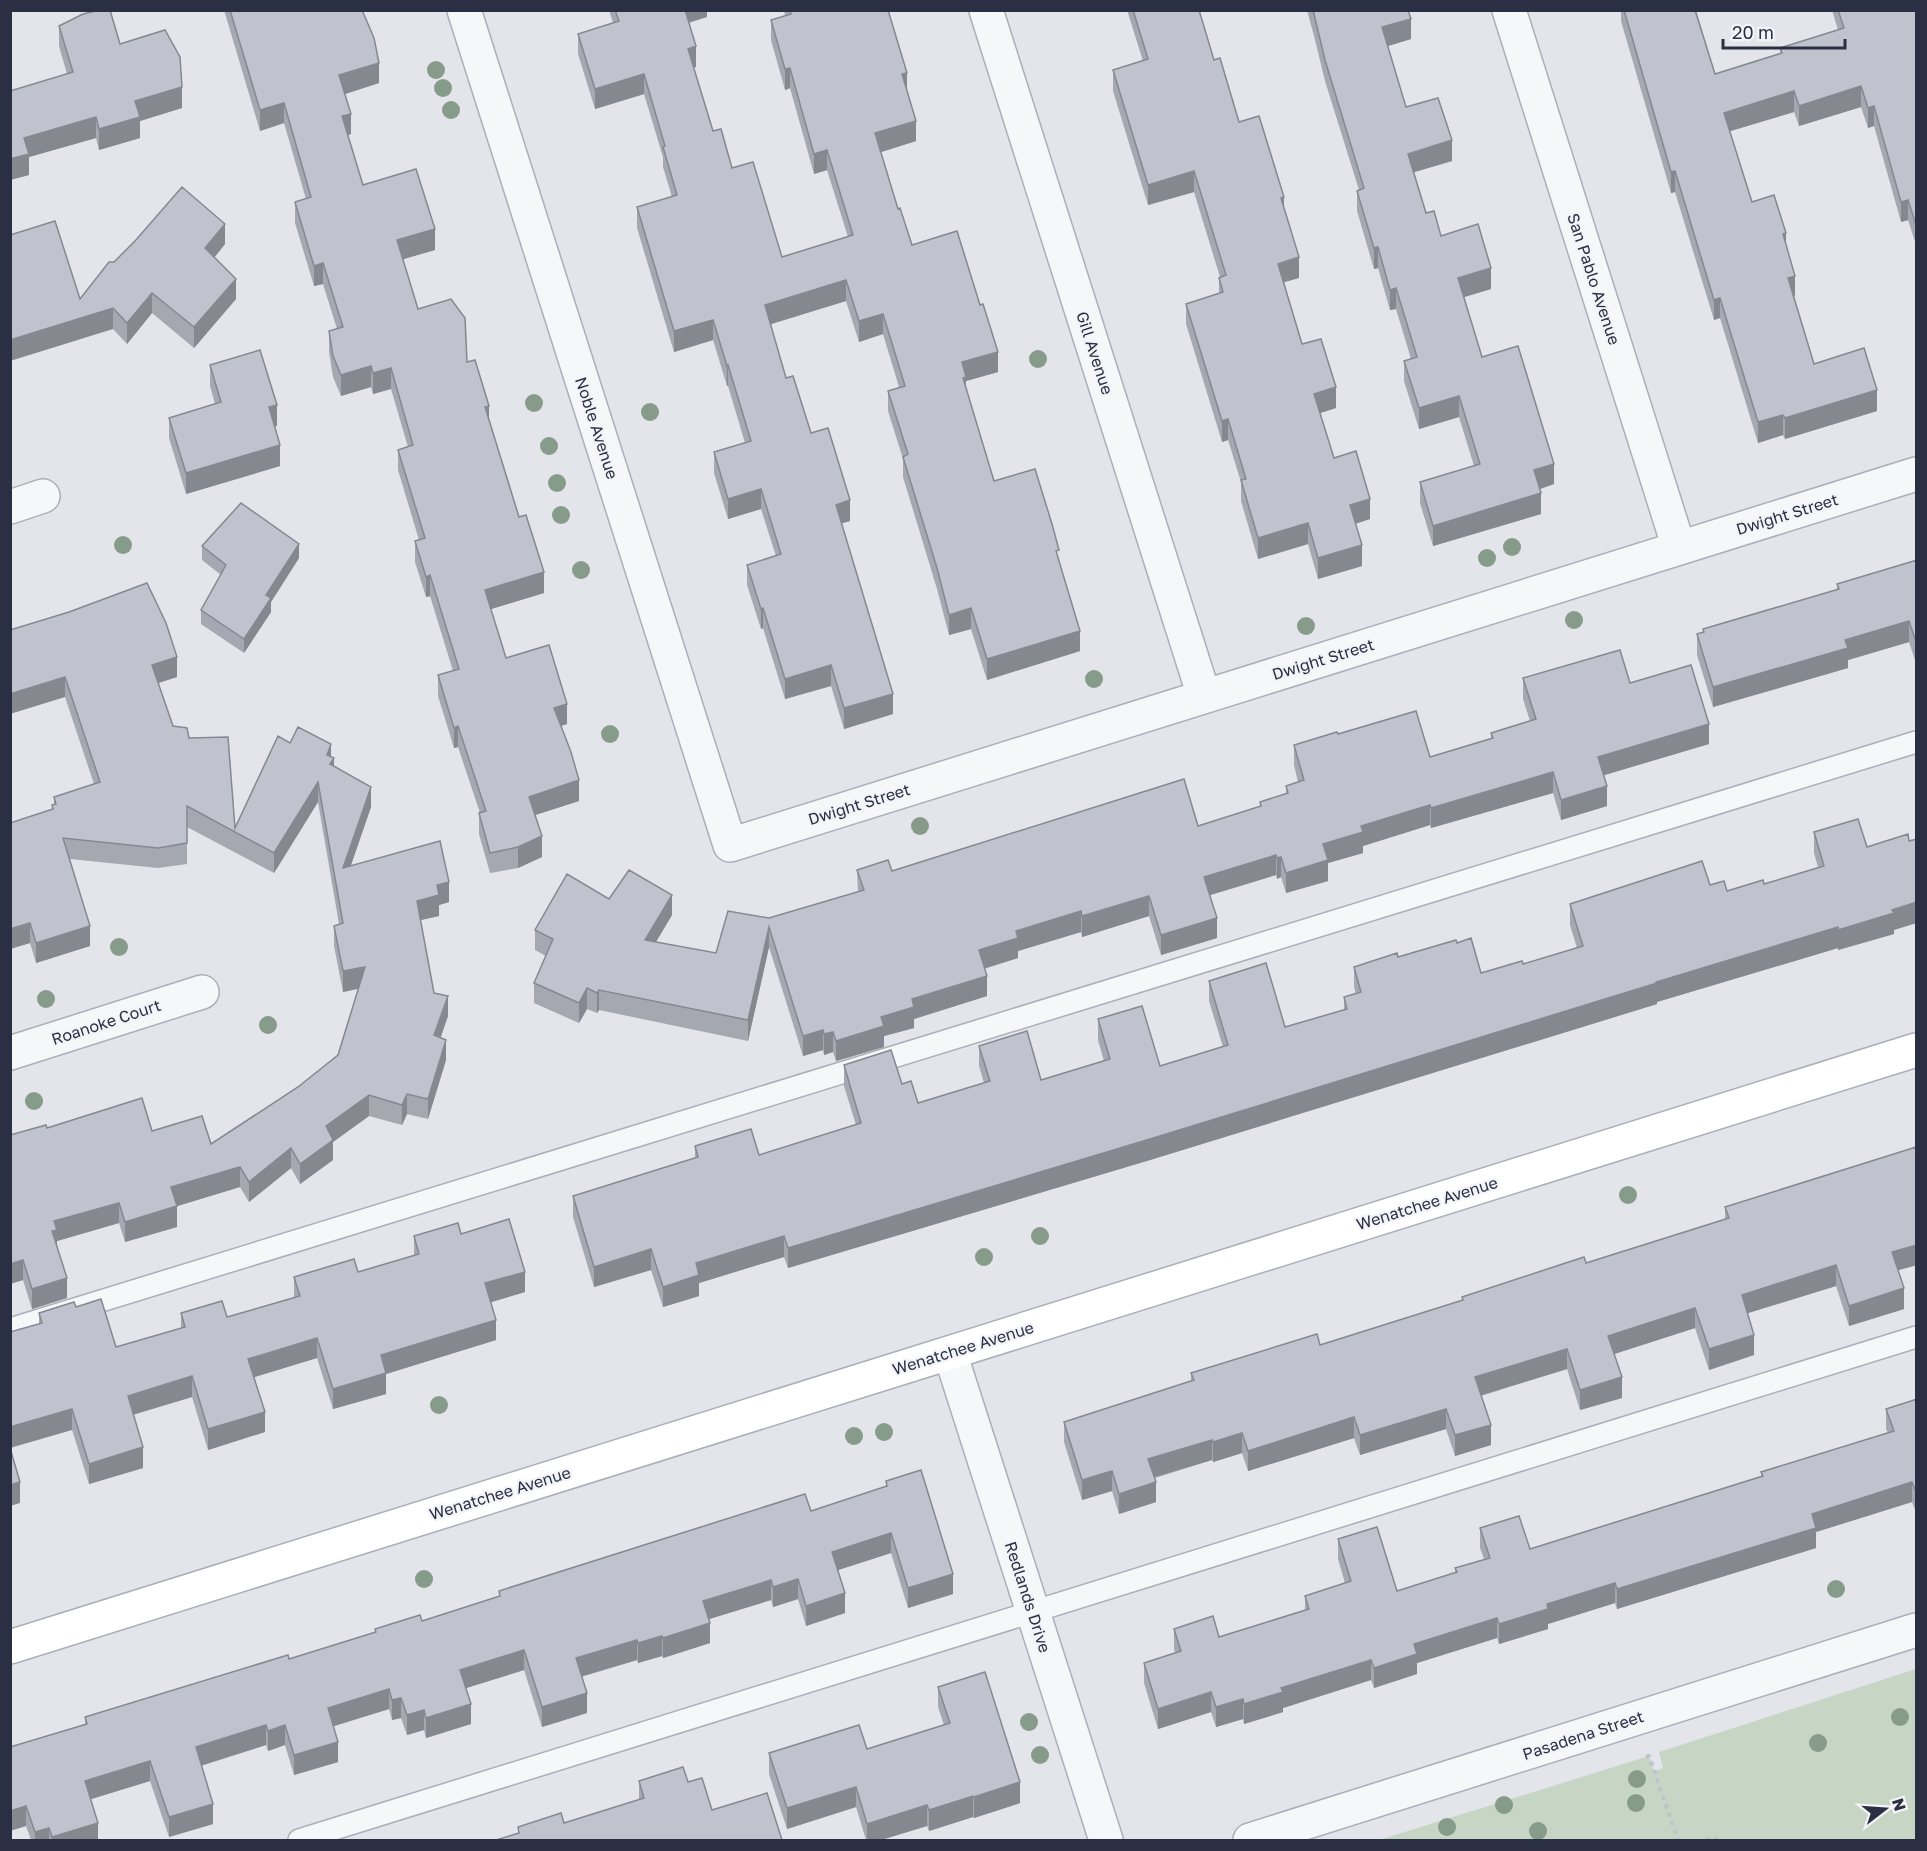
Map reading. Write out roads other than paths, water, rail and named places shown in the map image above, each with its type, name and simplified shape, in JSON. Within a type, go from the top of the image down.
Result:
[{"type":"street","name":"Noble Avenue","points":[[464,10],[730,845]]},
{"type":"street","name":"Gill Avenue","points":[[987,10],[1204,696]]},
{"type":"street","name":"San Pablo Avenue","points":[[1509,10],[1679,548]]},
{"type":"street","name":"Dwight Street","points":[[730,845],[1917,474]]},
{"type":"street","points":[[10,507],[44,496]]},
{"type":"street","name":"Roanoke Court","points":[[10,1053],[202,992]]},
{"type":"street","name":"Wenatchee Avenue","points":[[10,1647],[1917,1050]]},
{"type":"street","name":"Redlands Drive","points":[[950,1353],[1106,1840]]},
{"type":"street","name":"Pasadena Street","points":[[1250,1840],[1917,1630]]},
{"type":"lane","points":[[10,1329],[1917,742]]},
{"type":"lane","points":[[299,1840],[1917,1337]]}]
